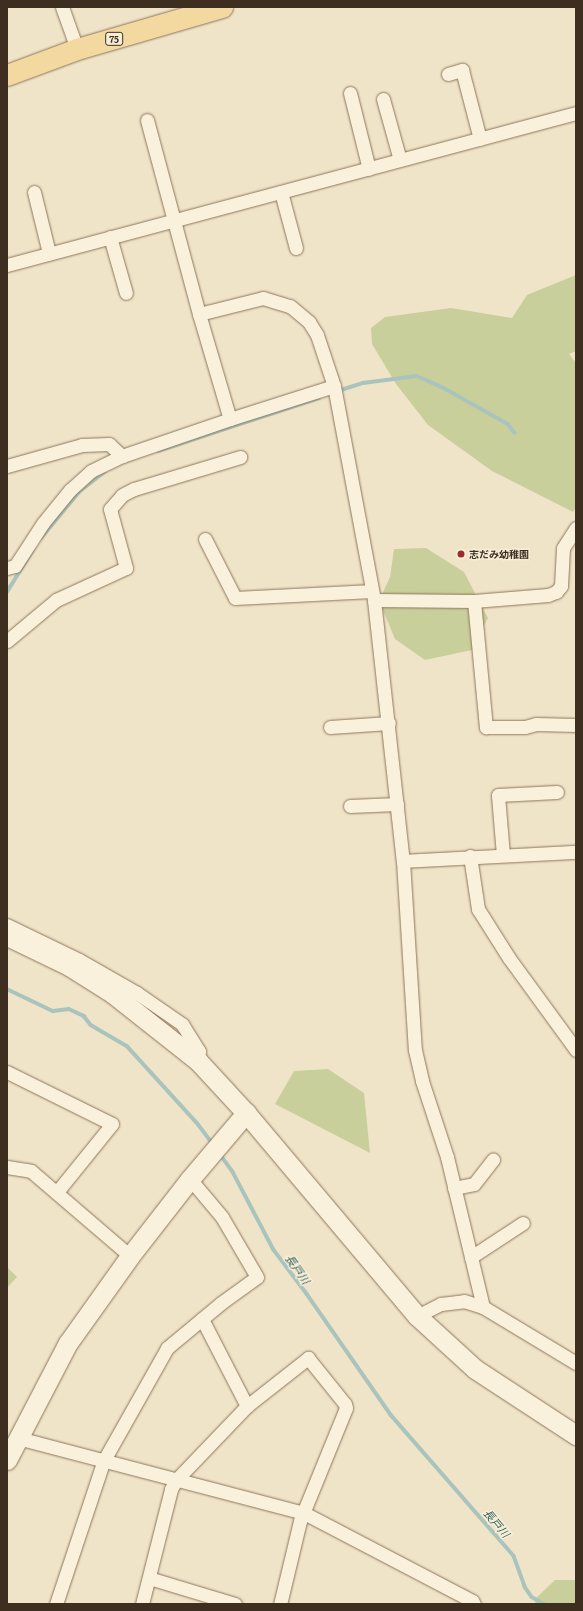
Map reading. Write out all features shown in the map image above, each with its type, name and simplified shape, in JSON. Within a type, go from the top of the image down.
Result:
[{"type":"main road","name":"75","points":[[7,74],[77,49],[222,7]]},
{"type":"street","points":[[62,7],[77,49]]},
{"type":"street","points":[[448,74],[462,70],[480,139]]},
{"type":"street","points":[[350,93],[369,168]]},
{"type":"street","points":[[383,99],[400,160]]},
{"type":"street","points":[[7,264],[576,113]]},
{"type":"street","points":[[147,120],[199,314],[230,419]]},
{"type":"street","points":[[34,192],[49,253]]},
{"type":"street","points":[[281,192],[296,248]]},
{"type":"street","points":[[110,237],[126,293]]},
{"type":"street","points":[[199,314],[263,298],[290,306],[309,322],[316,335],[335,392],[373,595],[389,723],[403,861],[415,1050],[422,1081],[447,1157],[484,1307]]},
{"type":"street","points":[[7,568],[15,566],[43,523],[70,490],[91,471],[122,456],[230,419],[335,392]]},
{"type":"street","points":[[7,466],[82,445],[109,444],[122,456]]},
{"type":"street","points":[[7,641],[56,600],[126,568],[110,509],[122,495],[134,489],[240,457]]},
{"type":"street","points":[[205,539],[235,598],[373,595],[474,600],[548,595],[556,592],[561,586],[563,548],[576,528]]},
{"type":"street","points":[[474,600],[486,727],[525,727],[536,724],[576,725]]},
{"type":"street","points":[[330,727],[389,723]]},
{"type":"street","points":[[503,855],[498,795],[557,792]]},
{"type":"street","points":[[350,806],[397,804]]},
{"type":"street","points":[[403,861],[470,856],[576,852]]},
{"type":"street","points":[[470,856],[478,909],[509,958],[576,1050]]},
{"type":"street","points":[[7,925],[79,960],[137,993],[182,1024],[199,1051],[198,1061]]},
{"type":"street","points":[[7,936],[69,966],[112,993],[198,1061],[246,1113],[417,1316],[475,1369],[576,1435]]},
{"type":"street","points":[[7,1072],[112,1124],[57,1192]]},
{"type":"street","points":[[7,1460],[68,1343],[130,1256],[190,1179],[204,1165],[246,1113]]},
{"type":"street","points":[[454,1188],[474,1184],[493,1160]]},
{"type":"street","points":[[7,1167],[30,1171],[57,1192],[130,1256]]},
{"type":"street","points":[[56,1604],[104,1460],[167,1348],[221,1302],[257,1277],[222,1217],[190,1179]]},
{"type":"street","points":[[471,1257],[523,1223]]},
{"type":"street","points":[[417,1316],[441,1304],[464,1301],[484,1307],[576,1363]]},
{"type":"street","points":[[202,1319],[247,1406]]},
{"type":"street","points":[[142,1604],[171,1489],[177,1478],[247,1406],[308,1358],[345,1404],[346,1408],[300,1521],[280,1604]]},
{"type":"street","points":[[18,1438],[177,1478],[304,1513],[472,1601],[474,1604]]},
{"type":"street","points":[[149,1578],[235,1604]]},
{"type":"green space","points":[[576,275],[576,351],[569,354],[576,363],[576,508],[573,512],[492,471],[428,425],[396,384],[372,344],[371,328],[385,317],[451,308],[512,318],[527,295]]},
{"type":"green space","points":[[426,548],[464,572],[488,618],[472,650],[425,660],[395,639],[379,601],[390,577],[394,549]]},
{"type":"green space","points":[[328,1069],[364,1093],[370,1153],[275,1104],[294,1071]]},
{"type":"green space","points":[[7,1267],[17,1277],[7,1288]]},
{"type":"green space","points":[[555,1580],[576,1580],[576,1604],[536,1604],[534,1600]]},
{"type":"waterway","points":[[338,391],[363,383],[417,376],[444,388],[508,424],[515,433]]},
{"type":"waterway","points":[[158,451],[319,398]]},
{"type":"waterway","points":[[41,538],[80,491],[104,472]]},
{"type":"waterway","points":[[7,592],[33,550]]},
{"type":"waterway","name":"長戸川","points":[[7,989],[53,1011],[69,1009],[84,1016],[91,1025],[127,1046],[198,1124],[213,1144]]},
{"type":"waterway","name":"長戸川","points":[[220,1154],[233,1172],[274,1250],[307,1294],[391,1415],[514,1556],[525,1587],[532,1597],[544,1604]]},
{"type":"place","name":"志だみ幼稚園","points":[[461,554]]}]
